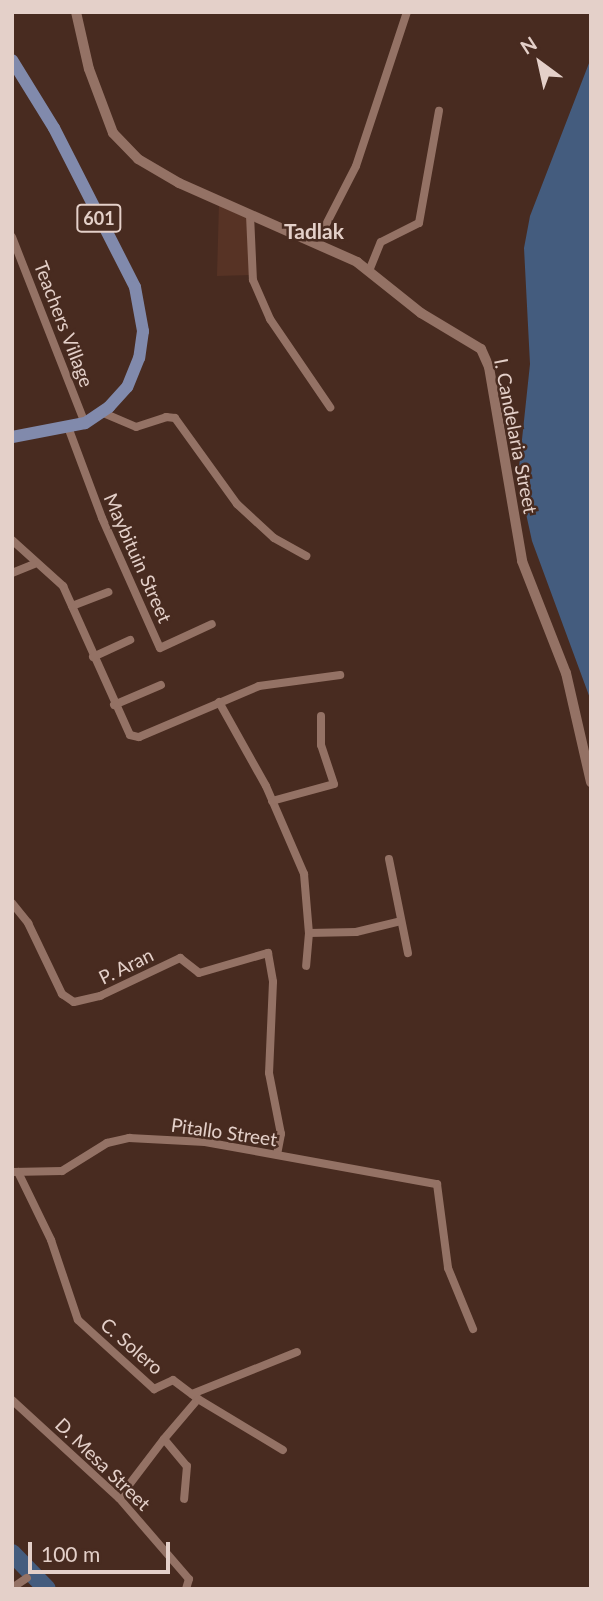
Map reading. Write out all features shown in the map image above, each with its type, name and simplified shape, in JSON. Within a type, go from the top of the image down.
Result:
[{"type":"main road","name":"601","points":[[12,60],[54,128],[135,287],[143,331],[139,358],[127,387],[102,412],[85,423],[12,437]]},
{"type":"street","name":"I. Candelaria Street","points":[[76,12],[89,69],[120,141],[138,159],[179,183],[317,242],[369,271],[421,313],[481,349],[489,367],[522,561],[566,673],[591,782]]},
{"type":"street","points":[[317,242],[356,166],[407,12]]},
{"type":"street","points":[[369,271],[381,242],[419,223],[439,111]]},
{"type":"street","points":[[250,215],[253,279],[270,319],[330,407]]},
{"type":"street","name":"Teachers Village","points":[[12,237],[85,423]]},
{"type":"street","points":[[102,412],[136,427],[166,417],[175,418],[237,504],[274,538],[306,556]]},
{"type":"street","name":"Maybituin Street","points":[[68,427],[106,528],[160,648],[212,624]]},
{"type":"street","points":[[12,540],[34,564],[54,576],[72,606],[124,729],[139,737],[259,686],[340,675]]},
{"type":"street","points":[[12,573],[34,564]]},
{"type":"street","points":[[72,606],[108,592]]},
{"type":"street","points":[[93,657],[130,640]]},
{"type":"street","points":[[114,705],[161,685]]},
{"type":"street","points":[[219,702],[272,801],[304,874],[309,933],[306,967]]},
{"type":"street","points":[[272,801],[334,784],[321,746],[321,716]]},
{"type":"street","points":[[389,859],[408,954]]},
{"type":"street","name":"P. Aran","points":[[12,903],[28,923],[62,993],[74,1002],[100,996],[180,958],[199,973],[268,953],[273,982],[268,1073],[281,1134],[277,1155]]},
{"type":"street","points":[[309,933],[356,932],[401,921]]},
{"type":"street","name":"Pitallo Street","points":[[15,1172],[62,1171],[107,1143],[129,1138],[205,1142],[437,1184],[449,1268],[473,1329]]},
{"type":"street","name":"C. Solero","points":[[15,1172],[51,1240],[78,1320],[154,1389],[173,1380],[195,1396]]},
{"type":"street","points":[[119,1498],[195,1396],[297,1352]]},
{"type":"street","points":[[195,1396],[284,1450]]},
{"type":"street","name":"D. Mesa Street","points":[[12,1399],[119,1498],[189,1579],[186,1589]]},
{"type":"street","points":[[164,1439],[187,1466],[184,1499]]},
{"type":"street","points":[[12,1588],[27,1578]]},
{"type":"shaded area","points":[[219,203],[249,219],[251,275],[217,276]]},
{"type":"water","points":[[591,58],[591,701],[532,541],[518,477],[530,364],[524,248],[530,216]]},
{"type":"waterway","points":[[12,1553],[47,1589]]},
{"type":"district","name":"Tadlak","points":[[314,231]]}]
